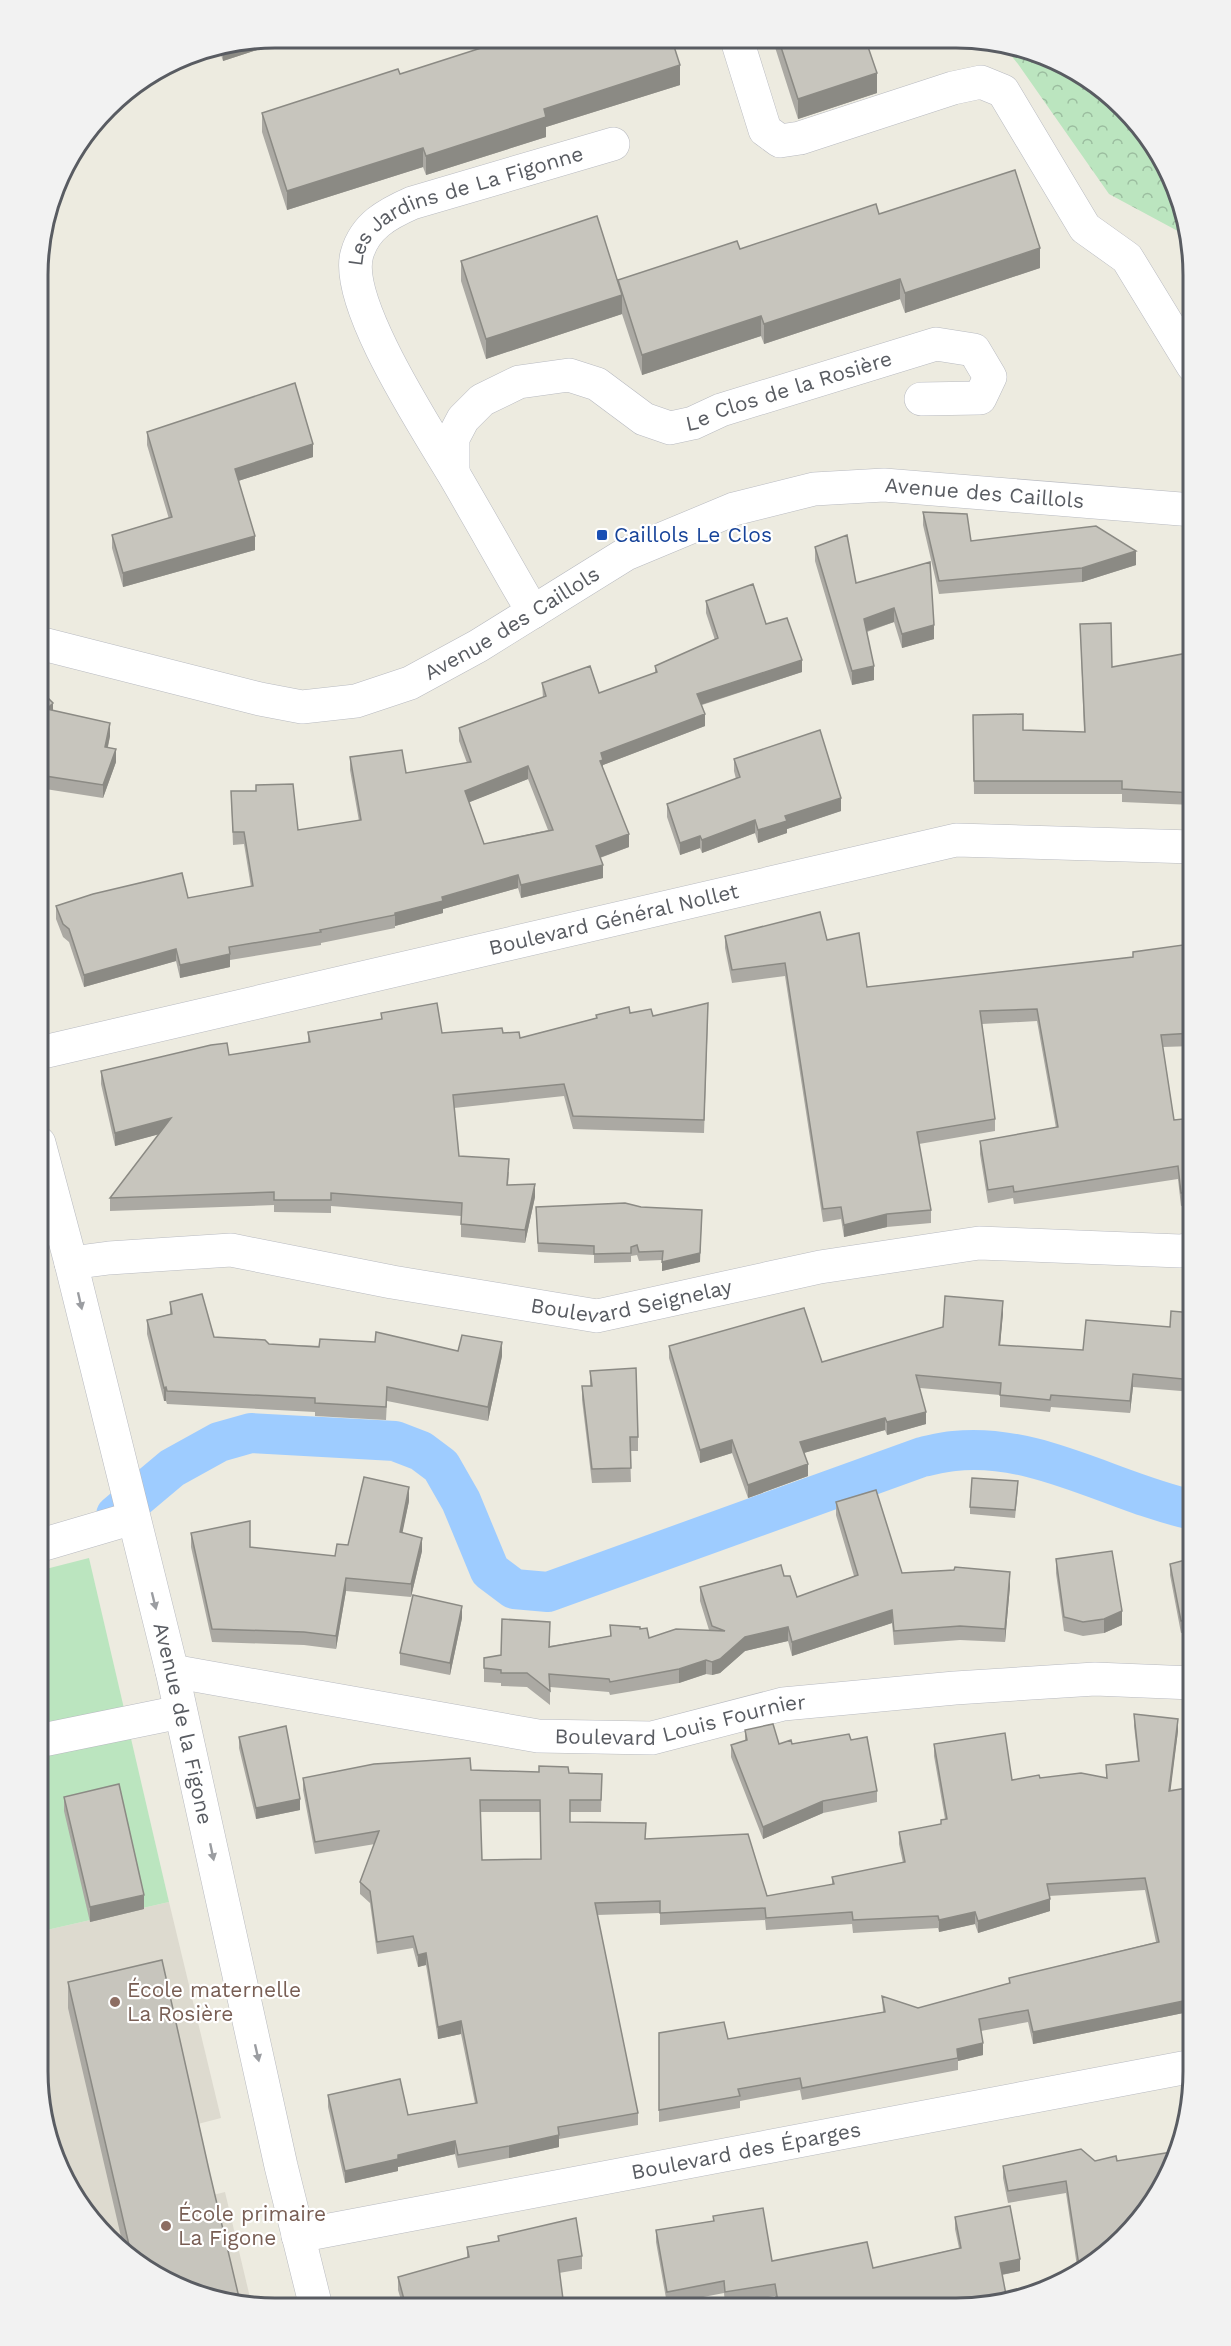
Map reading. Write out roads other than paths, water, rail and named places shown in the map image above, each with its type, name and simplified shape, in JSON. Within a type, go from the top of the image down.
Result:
[{"type":"street","points":[[739,48],[765,130],[780,141],[800,138],[953,88],[981,82],[1003,91],[1085,228],[1127,258],[1183,350]]},
{"type":"street","name":"Les Jardins de La Figonne","points":[[533,612],[453,472],[404,394],[365,309],[357,282],[356,255],[367,232],[384,215],[411,203],[613,144]]},
{"type":"street","name":"Le Clos de la Rosière","points":[[453,472],[453,438],[463,419],[482,400],[519,382],[569,375],[597,384],[644,419],[670,428],[693,423],[721,410],[936,344],[974,350],[990,377],[980,398],[921,399]]},
{"type":"street","name":"Avenue des Caillols","points":[[48,645],[228,692],[302,706],[356,701],[410,683],[478,646],[626,554],[734,508],[814,489],[884,485],[1183,509]]},
{"type":"street","name":"Boulevard Général Nollet","points":[[48,1051],[956,840],[1183,847]]},
{"type":"street","name":"Avenue de la Figone","points":[[48,1177],[172,1671],[314,2298]]},
{"type":"street","name":"Boulevard Seignelay","points":[[71,1263],[109,1258],[231,1250],[392,1282],[597,1316],[820,1267],[979,1243],[1183,1251]]},
{"type":"street","points":[[48,1544],[136,1531]]},
{"type":"street","name":"Boulevard Louis Fournier","points":[[172,1671],[538,1736],[652,1738],[795,1703],[955,1688],[1095,1679],[1183,1683]]},
{"type":"street","points":[[48,1739],[180,1712]]},
{"type":"street","name":"Boulevard des Éparges","points":[[298,2236],[1183,2068]]},
{"type":"waterway","points":[[116,1515],[172,1468],[219,1442],[251,1433],[395,1441],[421,1451],[441,1466],[461,1501],[490,1571],[514,1589],[548,1592],[922,1457],[950,1451],[985,1450],[1045,1461],[1183,1507]]},
{"type":"place","name":"Caillols Le Clos","points":[[602,535]]},
{"type":"place","name":"École maternelle La Rosière","points":[[115,2002]]},
{"type":"place","name":"École primaire La Figone","points":[[166,2226]]}]
